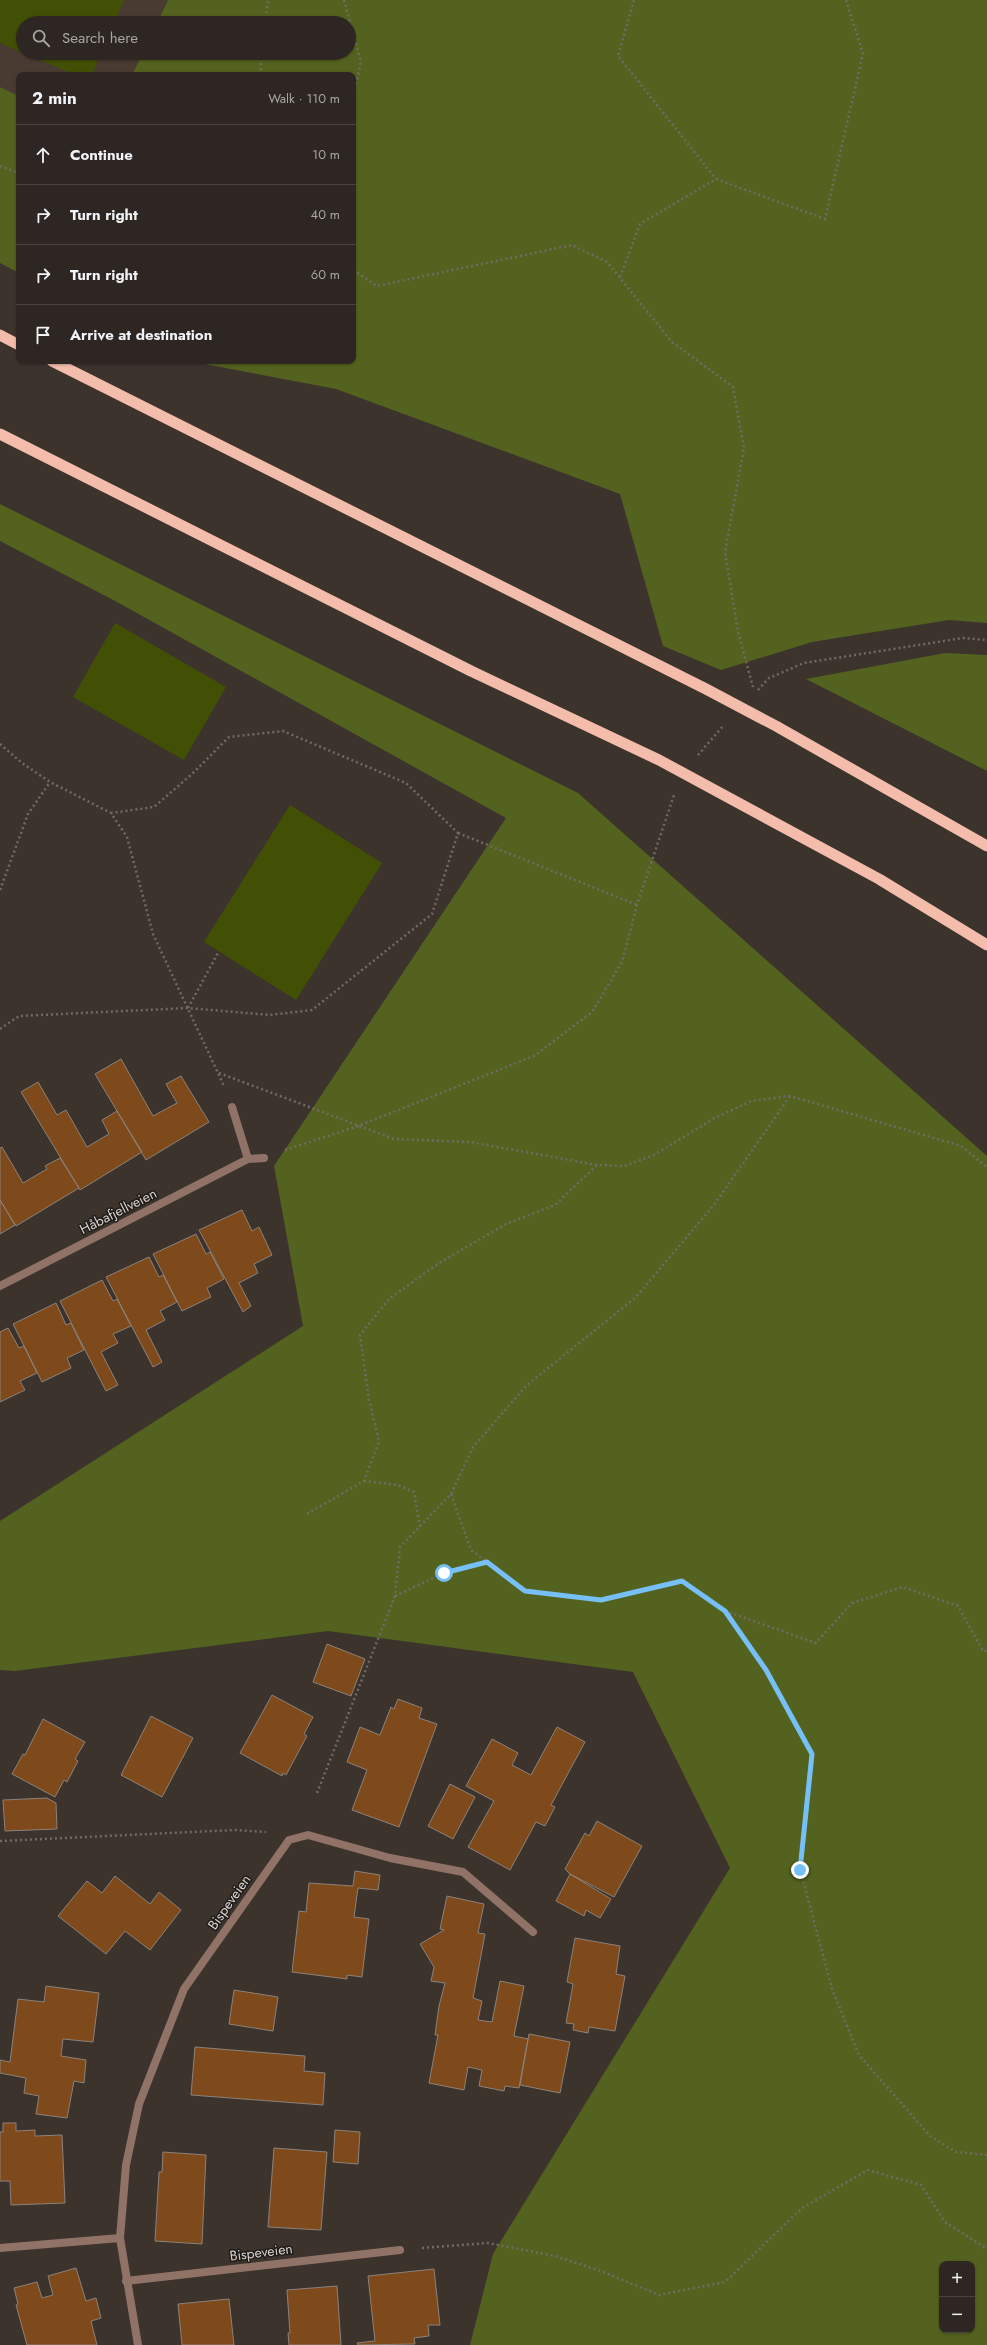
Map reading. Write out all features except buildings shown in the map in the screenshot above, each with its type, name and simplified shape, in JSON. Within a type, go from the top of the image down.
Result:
[{"type":"highway","points":[[0,335],[16,343]]},
{"type":"highway","points":[[58,364],[706,689],[776,726],[987,846]]},
{"type":"highway","points":[[0,434],[471,671],[659,760],[878,879],[987,945]]},
{"type":"street","points":[[232,1107],[248,1159]]},
{"type":"street","name":"Håbafjellveien","points":[[0,1286],[248,1159],[264,1158]]},
{"type":"street","points":[[289,1840],[308,1835],[390,1858],[463,1872],[533,1932]]},
{"type":"street","name":"Bispeveien","points":[[138,2345],[126,2281],[120,2238],[126,2165],[139,2104],[184,1989],[289,1840]]},
{"type":"street","points":[[0,2248],[120,2238]]},
{"type":"street","name":"Bispeveien","points":[[126,2281],[400,2250]]},
{"type":"path","points":[[266,16],[268,0]]},
{"type":"path","points":[[344,0],[348,16]]},
{"type":"path","points":[[634,0],[618,56],[716,179],[825,219],[863,54],[846,0]]},
{"type":"path","points":[[356,44],[361,62],[356,84]]},
{"type":"path","points":[[260,72],[261,60]]},
{"type":"path","points":[[0,166],[16,172]]},
{"type":"path","points":[[619,277],[640,224],[716,179]]},
{"type":"path","points":[[356,272],[377,286],[572,245],[607,262],[672,342],[733,387],[744,448],[725,552],[738,632],[755,693],[769,678],[804,663],[963,638],[987,640]]},
{"type":"path","points":[[694,760],[728,721]]},
{"type":"path","points":[[111,813],[154,807],[192,774],[229,737],[283,731],[406,783],[458,833],[637,905]]},
{"type":"path","points":[[0,744],[22,763],[50,782],[85,798],[111,813],[127,837],[153,934],[219,1074],[394,1139],[470,1142],[597,1165],[624,1166],[654,1155],[713,1119],[751,1101],[790,1096],[961,1146],[987,1167]]},
{"type":"path","points":[[0,890],[28,814],[50,782]]},
{"type":"path","points":[[264,1158],[319,1137],[358,1126],[534,1056],[592,1012],[622,962],[637,905],[676,792]]},
{"type":"path","points":[[0,1029],[19,1016],[188,1008],[270,1014],[312,1010],[432,914],[458,833]]},
{"type":"path","points":[[188,1008],[219,951]]},
{"type":"path","points":[[317,1793],[395,1596],[400,1547],[451,1494],[473,1447],[527,1385],[635,1298],[714,1205],[790,1096]]},
{"type":"path","points":[[364,1481],[379,1441],[369,1400],[360,1335],[389,1299],[439,1263],[506,1224],[555,1205],[597,1165]]},
{"type":"path","points":[[307,1514],[364,1481],[398,1485],[414,1492],[420,1526]]},
{"type":"path","points":[[451,1494],[471,1550],[525,1591],[601,1600],[682,1581],[725,1611],[816,1642],[852,1603],[903,1587],[958,1606],[983,1651],[987,1651]]},
{"type":"path","points":[[395,1596],[444,1573],[487,1562]]},
{"type":"path","points":[[725,1611],[766,1670],[812,1754],[800,1870],[832,1989],[859,2055],[930,2136],[956,2152],[987,2155]]},
{"type":"path","points":[[0,1841],[235,1830],[266,1831],[289,1840]]},
{"type":"path","points":[[400,2250],[488,2243],[556,2256],[601,2271],[659,2295],[725,2282],[802,2208],[868,2170],[921,2185],[945,2222],[987,2249]]},
{"type":"shaded area","points":[[0,0],[168,0],[160,16],[16,16],[16,60],[140,60],[134,72],[16,72],[16,95],[0,87]]},
{"type":"green space","points":[[0,0],[124,0],[117,16],[16,16],[16,50],[0,43]]},
{"type":"green space","points":[[168,0],[987,0],[987,623],[949,620],[812,642],[721,670],[663,646],[620,494],[336,389],[205,364],[356,364],[356,72],[134,72],[140,60],[356,60],[356,16],[160,16]]},
{"type":"green space","points":[[40,60],[98,60],[93,72],[68,72]]},
{"type":"green space","points":[[0,87],[16,95],[16,271],[0,263]]},
{"type":"green space","points":[[0,504],[578,793],[987,1156],[987,2345],[470,2345],[493,2254],[730,1868],[633,1672],[328,1631],[15,1671],[0,1670],[0,1521],[303,1326],[274,1166],[506,818],[117,602],[0,541]]},
{"type":"green space","points":[[115,623],[226,687],[184,760],[73,697]]},
{"type":"green space","points":[[945,653],[987,655],[987,771],[806,679]]},
{"type":"green space","points":[[290,805],[382,863],[296,1000],[204,942]]},
{"type":"route","points":[[444,1573],[487,1562],[525,1591],[601,1600],[682,1581],[725,1611],[766,1670],[812,1754],[800,1870]]}]
